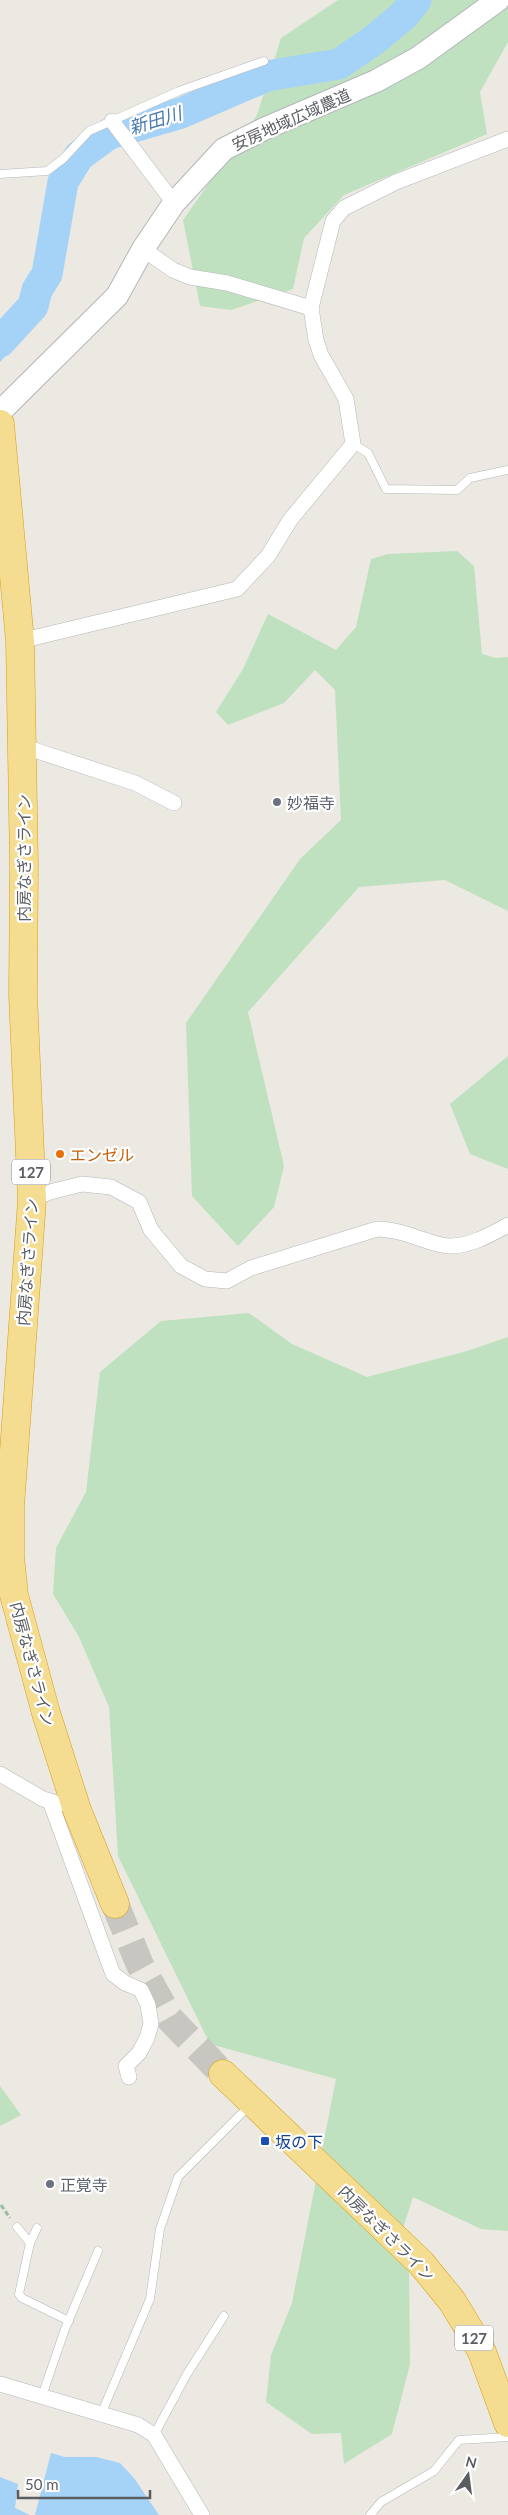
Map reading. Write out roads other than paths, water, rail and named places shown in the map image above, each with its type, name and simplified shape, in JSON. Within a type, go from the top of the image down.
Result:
[{"type":"highway","name":"内房なぎさライン","points":[[0,424],[7,563],[20,641],[23,995],[32,1200],[10,1506],[10,1557],[7,1598],[77,1810],[115,1904]]},
{"type":"highway","name":"内房なぎさライン","points":[[223,2074],[421,2263],[452,2301],[482,2352],[508,2423]]},
{"type":"street","name":"安房地域広域農道","points":[[0,412],[117,296],[143,249],[174,203],[224,149],[266,128],[376,82],[418,58],[498,0]]},
{"type":"street","points":[[112,121],[174,203]]},
{"type":"street","points":[[20,641],[237,590],[268,556],[290,520],[353,444],[346,399],[321,355],[316,340],[311,308],[334,222],[344,208],[396,182],[508,139]]},
{"type":"street","points":[[143,249],[173,270],[190,277],[227,283],[311,308]]},
{"type":"street","points":[[22,746],[135,783],[174,803]]},
{"type":"street","points":[[32,1200],[50,1192],[82,1184],[111,1187],[138,1202],[152,1230],[181,1266],[205,1279],[227,1281],[251,1268],[377,1229],[388,1229],[444,1246],[482,1240],[508,1225]]},
{"type":"street","points":[[0,1774],[50,1801],[77,1810]]},
{"type":"street","points":[[50,1801],[113,1974],[125,1983],[141,1990],[148,2005],[150,2024],[139,2053],[126,2066],[129,2078]]},
{"type":"street","points":[[0,2384],[102,2412],[138,2425],[154,2435],[202,2515]]},
{"type":"lane","points":[[0,174],[47,171],[63,159],[89,132],[178,91],[264,61]]},
{"type":"lane","points":[[353,444],[368,453],[386,489],[457,490],[470,478],[508,470]]},
{"type":"lane","points":[[102,2412],[150,2299],[160,2228],[178,2177],[253,2102]]},
{"type":"lane","points":[[17,2227],[30,2243]]},
{"type":"lane","points":[[37,2228],[30,2243],[19,2294],[22,2298],[69,2321]]},
{"type":"lane","points":[[42,2396],[69,2321],[98,2251]]},
{"type":"lane","points":[[154,2435],[224,2316]]},
{"type":"lane","points":[[370,2515],[382,2502],[434,2471],[459,2440],[508,2438]]},
{"type":"water","points":[[26,309],[34,314],[11,350],[0,362],[0,332]]},
{"type":"water","points":[[51,2453],[65,2457],[96,2457],[120,2463],[134,2478],[159,2515],[35,2515]]},
{"type":"water","points":[[0,2477],[18,2484],[15,2508],[30,2515],[0,2515]]},
{"type":"waterway","name":"新田川","points":[[0,342],[33,306],[37,290],[47,274],[63,182],[79,156],[109,134],[181,113],[267,76],[339,64],[374,40],[404,15],[416,0]]},
{"type":"tunnel","points":[[115,1904],[140,1965],[170,2019],[223,2074]]},
{"type":"place","name":"妙福寺","points":[[277,802]]},
{"type":"place","name":"エンゼル","points":[[60,1154]]},
{"type":"place","name":"坂の下","points":[[265,2141]]},
{"type":"place","name":"正覚寺","points":[[50,2184]]}]
